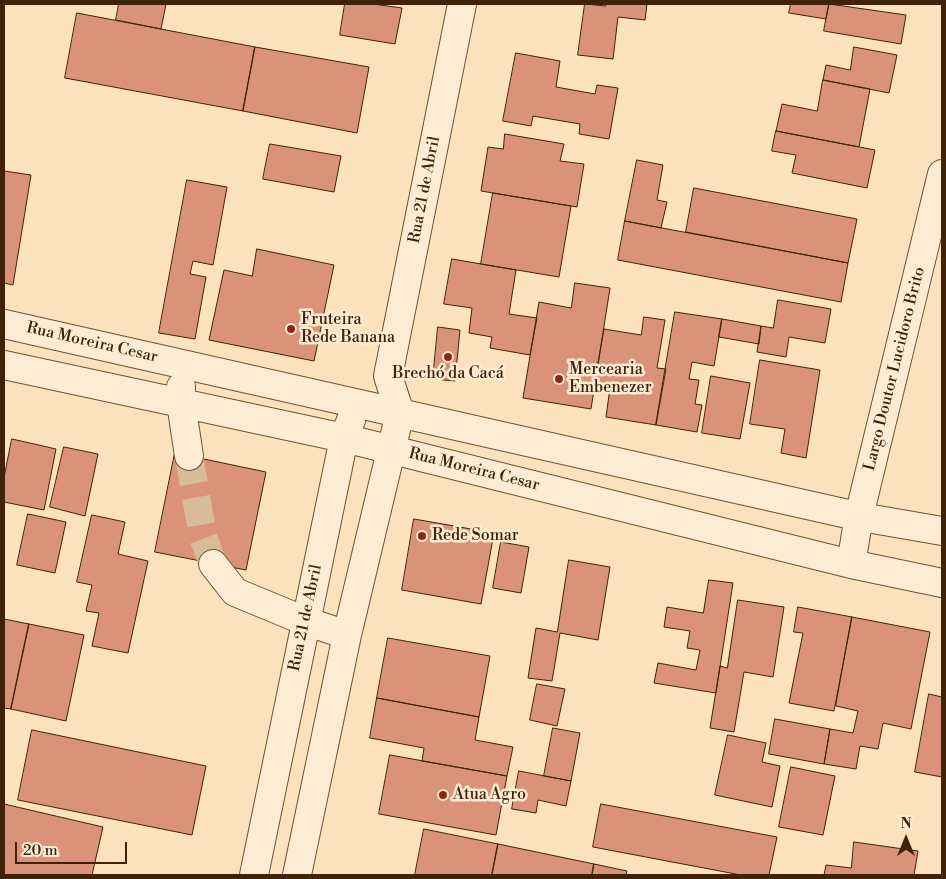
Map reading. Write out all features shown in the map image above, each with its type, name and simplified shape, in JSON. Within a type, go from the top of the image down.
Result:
[{"type":"street","name":"Rua 21 de Abril","points":[[400,413],[388,376],[462,4]]},
{"type":"street","name":"Largo Doutor Lucidoro Brito","points":[[851,564],[859,516],[942,174]]},
{"type":"street","name":"Rua Moreira Cesar","points":[[4,324],[859,516],[942,531]]},
{"type":"street","points":[[183,363],[180,403],[189,456]]},
{"type":"street","name":"Rua Moreira Cesar","points":[[4,365],[344,438],[851,564],[942,583]]},
{"type":"street","points":[[356,403],[388,376]]},
{"type":"street","name":"Rua 21 de Abril","points":[[254,875],[344,438],[356,403]]},
{"type":"street","points":[[297,875],[347,635],[400,413]]},
{"type":"street","points":[[213,564],[235,592],[305,621],[347,635]]},
{"type":"building","points":[[119,4],[166,4],[161,29],[116,20]]},
{"type":"building","points":[[345,4],[373,4],[402,8],[395,44],[340,35]]},
{"type":"building","points":[[585,4],[606,6],[606,4],[647,4],[645,20],[618,17],[613,59],[578,55]]},
{"type":"building","points":[[791,4],[829,4],[826,19],[789,13]]},
{"type":"building","points":[[829,4],[906,15],[901,44],[824,31]]},
{"type":"building","points":[[77,13],[255,47],[243,111],[65,78]]},
{"type":"building","points":[[255,47],[369,67],[357,133],[243,111]]},
{"type":"building","points":[[854,47],[897,55],[889,93],[823,80],[826,65],[850,70]]},
{"type":"building","points":[[516,53],[560,61],[556,87],[595,94],[597,85],[618,88],[609,139],[579,134],[580,124],[533,116],[531,126],[503,121]]},
{"type":"building","points":[[823,80],[870,89],[859,147],[776,131],[782,104],[817,111]]},
{"type":"building","points":[[776,131],[875,150],[867,188],[792,173],[796,155],[772,151]]},
{"type":"building","points":[[505,134],[564,144],[560,161],[584,164],[577,207],[481,191],[488,147],[503,149]]},
{"type":"building","points":[[270,144],[341,156],[334,192],[263,179]]},
{"type":"building","points":[[637,160],[663,165],[657,200],[667,202],[661,228],[625,221]]},
{"type":"building","points":[[4,171],[31,175],[13,285],[4,283]]},
{"type":"building","points":[[187,180],[227,187],[213,265],[193,261],[190,274],[206,277],[195,339],[159,333]]},
{"type":"building","points":[[694,188],[857,219],[848,263],[686,232]]},
{"type":"building","points":[[493,193],[571,206],[559,277],[481,264]]},
{"type":"building","points":[[625,221],[848,263],[841,302],[618,260]]},
{"type":"building","points":[[257,249],[334,265],[314,361],[209,340],[224,270],[252,276]]},
{"type":"building","points":[[452,259],[516,270],[509,314],[537,318],[530,355],[490,348],[492,337],[469,333],[472,308],[444,304]]},
{"type":"building","points":[[575,283],[610,288],[591,409],[523,398],[539,302],[571,308]]},
{"type":"building","points":[[778,300],[831,309],[825,343],[789,337],[786,357],[757,352],[761,326],[773,328]]},
{"type":"building","points":[[675,312],[722,319],[714,366],[692,362],[689,379],[699,380],[695,404],[702,405],[697,432],[656,425]]},
{"type":"building","points":[[644,317],[665,320],[657,368],[666,369],[656,425],[606,417],[610,388],[594,385],[604,329],[641,335]]},
{"type":"building","points":[[722,319],[761,326],[759,344],[719,337]]},
{"type":"building","points":[[438,327],[460,330],[455,381],[433,379]]},
{"type":"building","points":[[760,360],[820,370],[806,458],[781,453],[785,429],[750,424]]},
{"type":"building","points":[[711,376],[750,383],[740,439],[702,433]]},
{"type":"building","points":[[12,439],[56,449],[44,510],[4,502],[4,478]]},
{"type":"building","points":[[64,447],[98,454],[85,516],[50,507]]},
{"type":"building","points":[[175,453],[266,472],[246,570],[155,552]]},
{"type":"building","points":[[28,514],[66,522],[55,573],[17,565]]},
{"type":"building","points":[[92,515],[125,522],[118,554],[148,561],[128,653],[92,646],[99,613],[86,611],[92,585],[77,582]]},
{"type":"building","points":[[414,519],[494,533],[481,604],[402,590]]},
{"type":"building","points":[[501,542],[529,547],[521,593],[493,588]]},
{"type":"building","points":[[569,560],[610,567],[598,640],[560,633],[552,681],[528,678],[536,628],[557,632]]},
{"type":"building","points":[[709,580],[733,583],[716,693],[654,683],[658,663],[696,670],[700,650],[687,648],[690,631],[664,627],[667,607],[703,613]]},
{"type":"building","points":[[738,600],[784,607],[773,677],[744,672],[734,732],[710,728],[720,666],[727,668]]},
{"type":"building","points":[[798,607],[852,617],[834,711],[789,703],[803,633],[794,632]]},
{"type":"building","points":[[852,617],[930,632],[911,729],[883,723],[878,749],[860,746],[856,769],[824,764],[830,729],[853,733],[858,711],[836,706]]},
{"type":"building","points":[[4,619],[29,624],[11,709],[4,708]]},
{"type":"building","points":[[29,624],[84,635],[66,721],[11,709]]},
{"type":"building","points":[[388,638],[490,656],[479,717],[377,698]]},
{"type":"building","points":[[537,684],[565,689],[557,726],[530,720]]},
{"type":"building","points":[[929,694],[942,697],[942,777],[915,772]]},
{"type":"building","points":[[377,698],[479,717],[475,740],[513,747],[507,776],[422,761],[424,748],[370,738]]},
{"type":"building","points":[[775,719],[830,729],[824,764],[769,754]]},
{"type":"building","points":[[553,728],[580,733],[571,781],[544,776]]},
{"type":"building","points":[[32,730],[206,766],[192,835],[18,800]]},
{"type":"building","points":[[728,735],[766,743],[762,762],[780,766],[772,807],[715,795]]},
{"type":"building","name":"Atua Agro","points":[[390,755],[507,776],[496,835],[379,814]]},
{"type":"building","points":[[791,767],[835,776],[823,835],[779,827]]},
{"type":"building","points":[[519,771],[571,781],[566,806],[538,800],[536,813],[512,809]]},
{"type":"building","points":[[4,804],[103,827],[92,875],[4,875]]},
{"type":"building","points":[[601,804],[777,837],[769,875],[741,875],[593,847]]},
{"type":"building","points":[[424,829],[498,844],[492,875],[415,875]]},
{"type":"building","points":[[854,842],[918,851],[914,875],[824,875],[826,865],[851,868]]},
{"type":"building","points":[[498,844],[594,864],[592,875],[492,875]]},
{"type":"building","points":[[594,864],[627,871],[626,875],[592,875]]},
{"type":"tunnel","points":[[189,456],[203,537],[213,564]]},
{"type":"place","name":"Fruteira Rede Banana","points":[[291,329]]},
{"type":"place","name":"Brechó da Cacá","points":[[448,357]]},
{"type":"place","name":"Mercearia Embenezer","points":[[559,379]]},
{"type":"place","name":"Rede Somar","points":[[422,536]]},
{"type":"place","name":"Atua Agro","points":[[443,795]]}]
